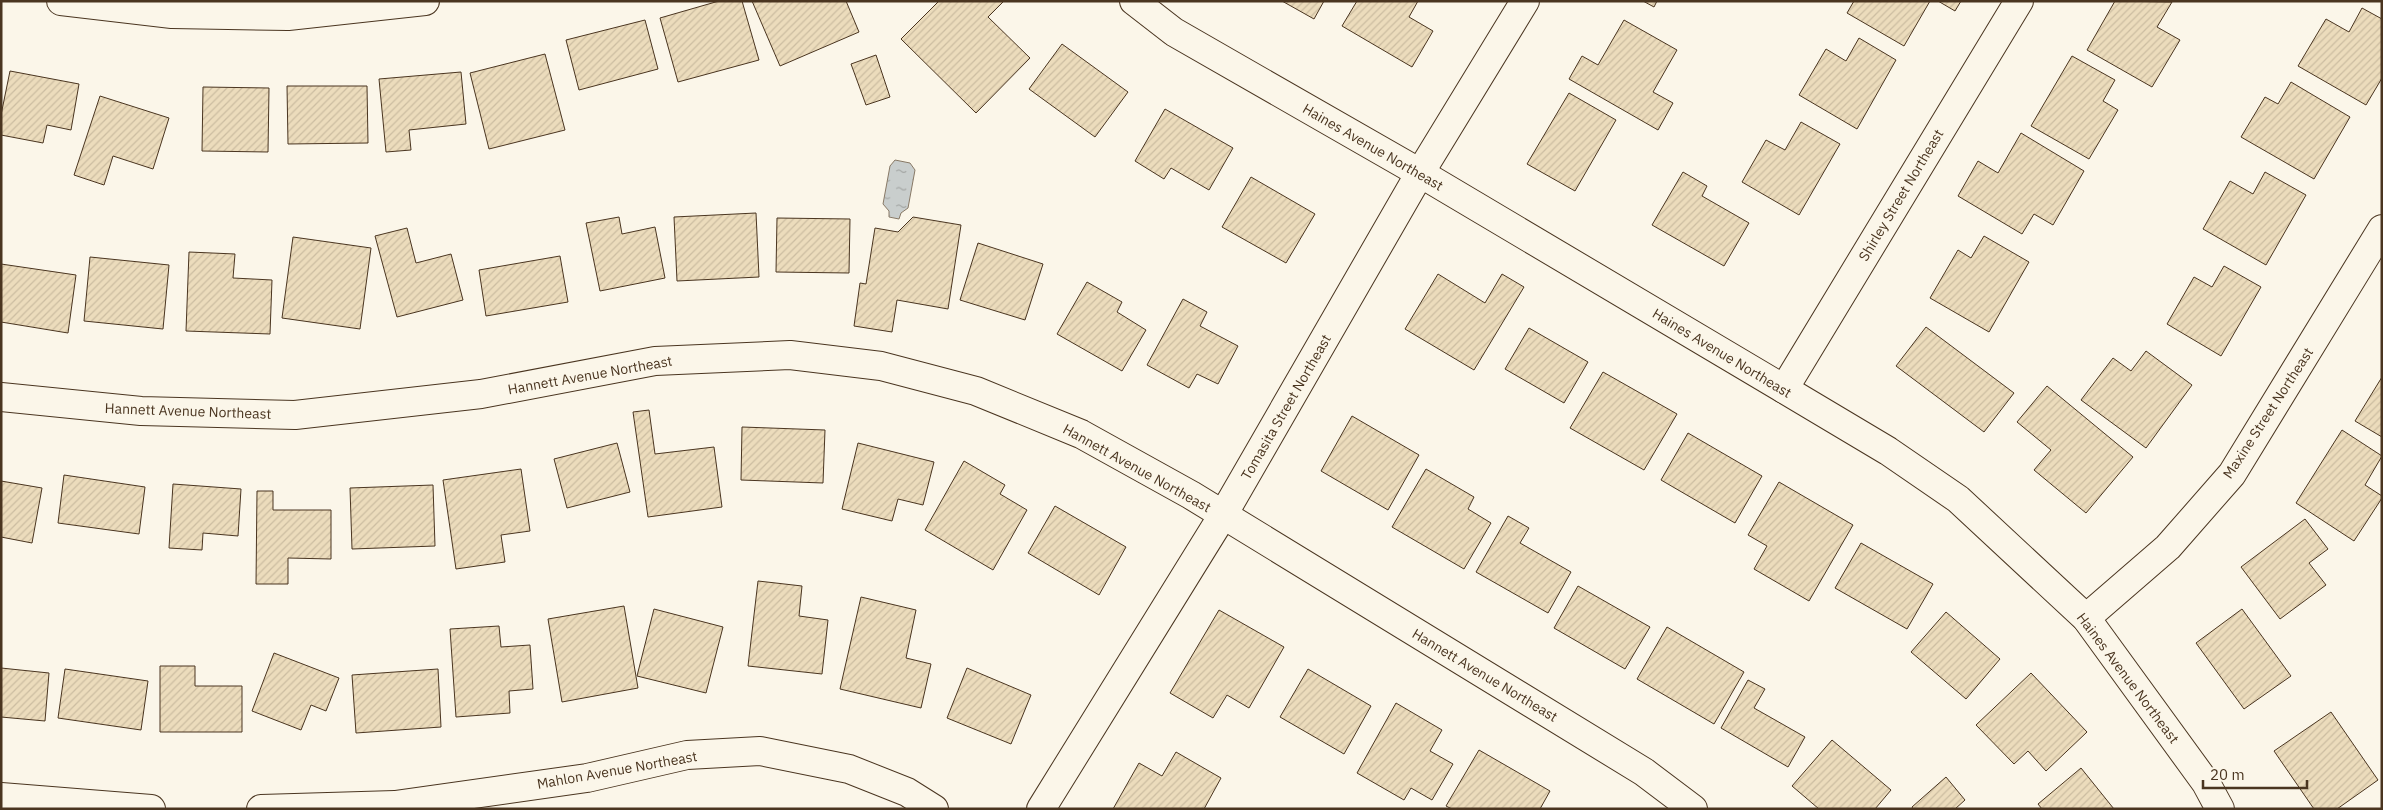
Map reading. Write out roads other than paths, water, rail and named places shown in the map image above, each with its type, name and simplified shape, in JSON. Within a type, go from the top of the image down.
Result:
[{"type":"street","points":[[61,1],[172,14],[288,16],[425,1]]},
{"type":"street","name":"Haines Avenue Northeast","points":[[1134,1],[1174,32],[1420,173],[1784,389],[1888,451],[1958,499],[2086,618],[2206,783],[2220,809]]},
{"type":"street","name":"Tomasita Street Northeast","points":[[1041,809],[1223,515],[1420,173],[1526,1]]},
{"type":"street","name":"Shirley Street Northeast","points":[[1784,389],[2019,1]]},
{"type":"street","name":"Maxine Street Northeast","points":[[2086,618],[2168,547],[2232,474],[2382,230]]},
{"type":"street","name":"Hannett Avenue Northeast","points":[[1,397],[141,411],[295,414],[481,394],[656,361],[790,354],[881,366],[976,392],[1082,434],[1223,515],[1644,772],[1693,809]]},
{"type":"street","name":"Mahlon Avenue Northeast","points":[[260,809],[396,807],[587,778],[687,755],[760,751],[849,769],[907,792],[934,809]]},
{"type":"street","points":[[1,797],[151,809]]},
{"type":"water","points":[[895,160],[910,163],[915,170],[908,208],[901,213],[899,219],[889,217],[889,211],[883,204],[890,166]]}]
